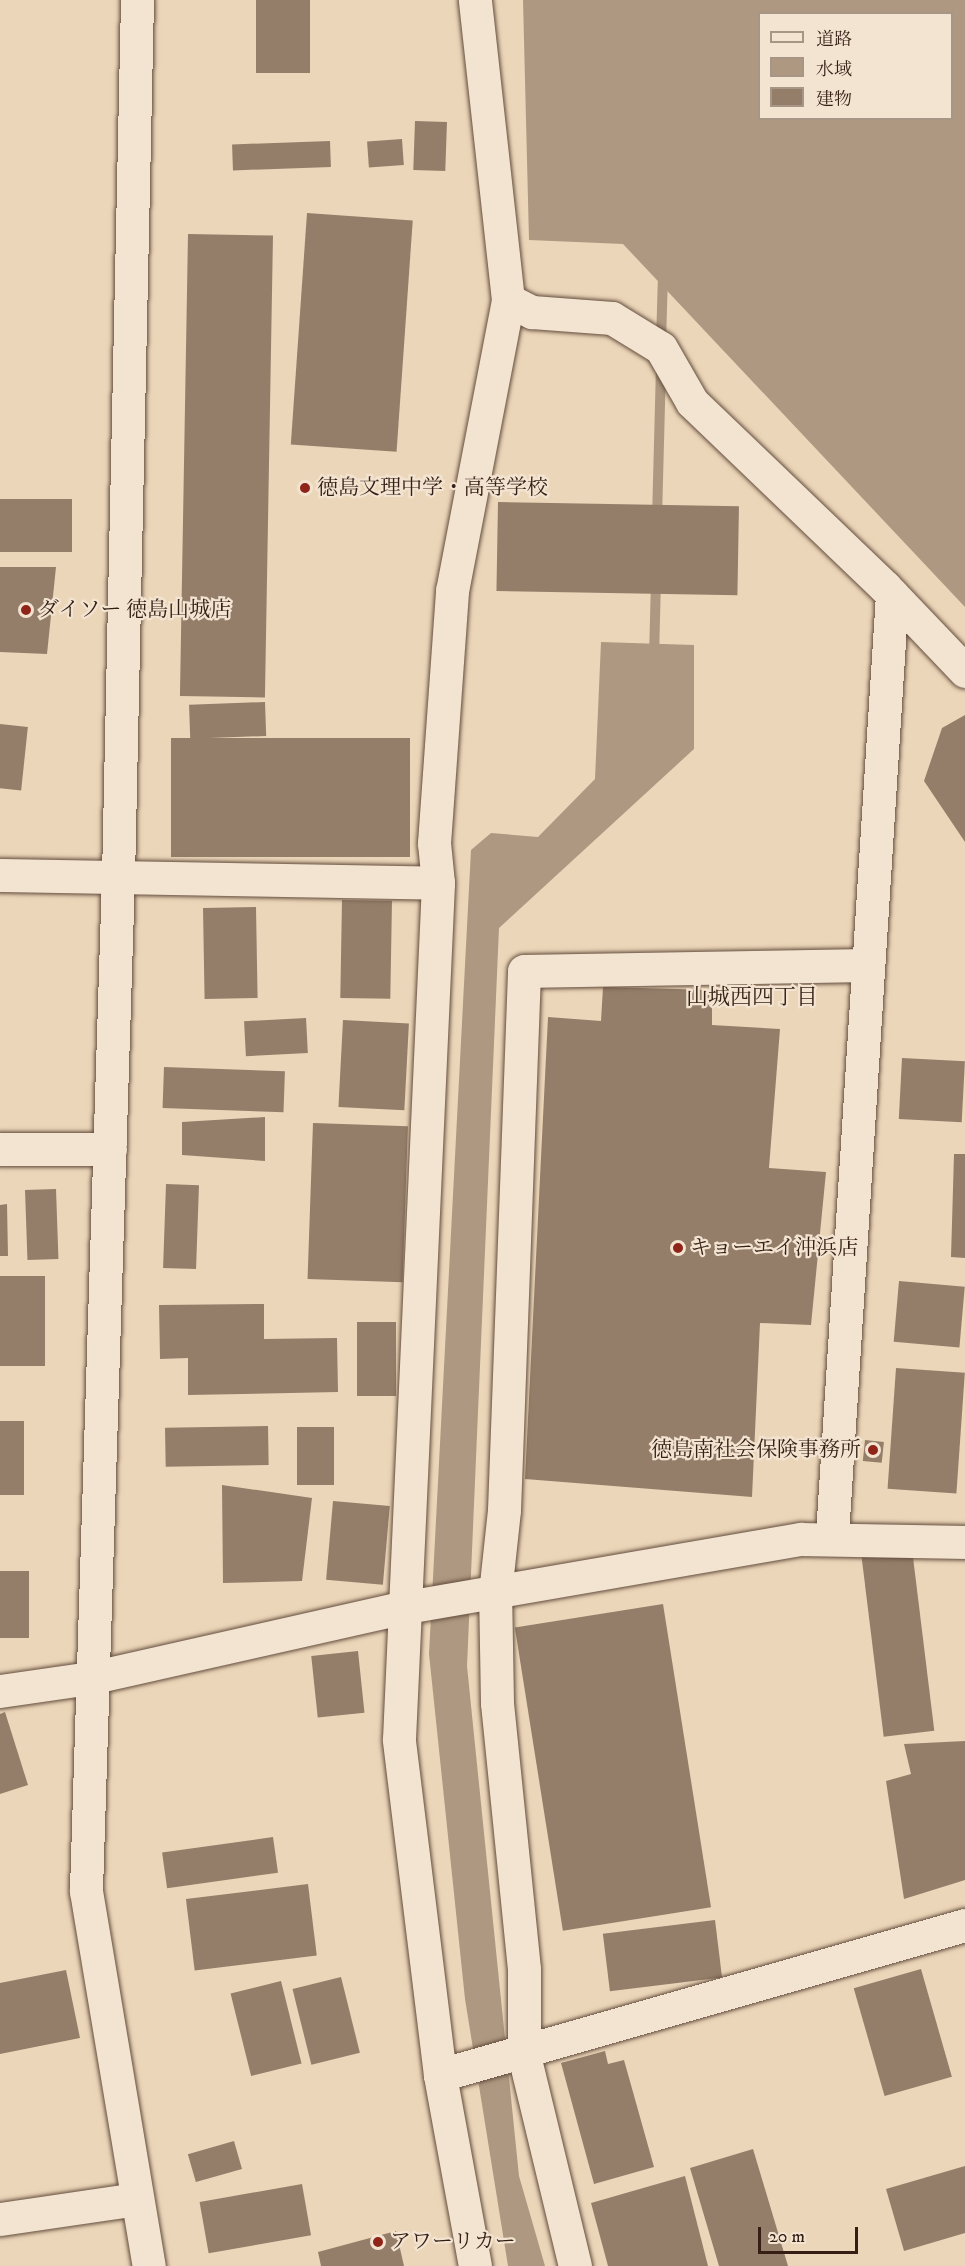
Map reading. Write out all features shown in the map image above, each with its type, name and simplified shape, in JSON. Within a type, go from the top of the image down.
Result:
[{"type":"street","points":[[137,0],[118,876],[90,1678],[86,1891],[149,2266]]},
{"type":"street","points":[[475,0],[508,300],[452,591],[434,843],[438,883],[401,1608],[399,1739],[440,2075],[475,2266]]},
{"type":"street","points":[[508,300],[532,312],[612,318],[661,348],[692,402],[889,591],[965,671]]},
{"type":"street","points":[[831,1535],[889,591]]},
{"type":"street","points":[[0,875],[438,883]]},
{"type":"street","points":[[575,2266],[524,2055],[524,1969],[497,1703],[495,1593],[505,1498],[524,971],[866,965]]},
{"type":"street","points":[[0,1149],[110,1149]]},
{"type":"street","points":[[0,1691],[90,1678],[401,1608],[831,1535],[965,1542]]},
{"type":"street","points":[[440,2075],[524,2055],[965,1925]]},
{"type":"street","points":[[0,2219],[137,2199]]},
{"type":"water","points":[[523,0],[965,0],[965,607],[623,244],[529,240]]},
{"type":"water","points":[[601,642],[694,645],[694,749],[499,928],[467,1666],[519,2176],[545,2266],[508,2266],[465,1999],[429,1654],[471,850],[491,833],[538,837],[595,779]]},
{"type":"building","points":[[256,0],[310,0],[310,73],[256,73]]},
{"type":"building","points":[[415,121],[447,122],[445,171],[413,170]]},
{"type":"building","points":[[402,139],[404,165],[369,167],[367,141]]},
{"type":"building","points":[[330,141],[331,167],[233,170],[232,144]]},
{"type":"building","points":[[307,213],[413,220],[397,452],[291,444]]},
{"type":"building","points":[[188,234],[273,235],[265,697],[180,696]]},
{"type":"building","points":[[0,499],[72,499],[72,552],[0,552]]},
{"type":"building","points":[[498,502],[739,506],[737,595],[496,591]]},
{"type":"building","name":"ダイソー 徳島山城店","points":[[0,567],[56,567],[47,654],[0,652]]},
{"type":"building","points":[[265,702],[266,736],[190,739],[189,705]]},
{"type":"building","points":[[965,715],[965,842],[924,781],[942,728]]},
{"type":"building","points":[[0,724],[28,727],[21,791],[0,788]]},
{"type":"building","points":[[171,738],[410,738],[410,857],[171,857]]},
{"type":"building","points":[[342,900],[392,901],[390,999],[340,998]]},
{"type":"building","points":[[256,907],[258,998],[205,999],[203,908]]},
{"type":"building","name":"キョーエイ沖浜店","points":[[603,987],[712,990],[712,1025],[780,1029],[769,1168],[826,1172],[811,1325],[760,1323],[752,1497],[525,1479],[548,1017],[601,1021]]},
{"type":"building","points":[[306,1018],[308,1053],[246,1056],[244,1021]]},
{"type":"building","points":[[343,1020],[409,1023],[404,1110],[338,1107]]},
{"type":"building","points":[[902,1058],[965,1061],[962,1122],[899,1119]]},
{"type":"building","points":[[164,1067],[285,1071],[283,1112],[163,1108]]},
{"type":"building","points":[[265,1117],[265,1161],[182,1155],[182,1122]]},
{"type":"building","points":[[313,1123],[408,1126],[402,1282],[308,1279]]},
{"type":"building","points":[[954,1154],[965,1154],[965,1258],[951,1257]]},
{"type":"building","points":[[166,1184],[199,1185],[196,1269],[163,1268]]},
{"type":"building","points":[[56,1189],[58,1259],[27,1260],[25,1190]]},
{"type":"building","points":[[7,1204],[8,1256],[0,1256],[0,1205]]},
{"type":"building","points":[[0,1276],[45,1276],[45,1366],[0,1366]]},
{"type":"building","points":[[899,1281],[965,1287],[959,1348],[894,1342]]},
{"type":"building","points":[[264,1304],[264,1339],[337,1338],[338,1392],[188,1395],[188,1358],[160,1359],[159,1305]]},
{"type":"building","points":[[357,1322],[396,1322],[396,1396],[357,1396]]},
{"type":"building","points":[[896,1368],[965,1373],[956,1494],[888,1489]]},
{"type":"building","points":[[0,1421],[24,1421],[24,1495],[0,1495]]},
{"type":"building","points":[[268,1426],[269,1465],[166,1467],[165,1428]]},
{"type":"building","points":[[297,1427],[334,1427],[334,1485],[297,1485]]},
{"type":"building","points":[[865,1440],[884,1442],[882,1463],[863,1461]]},
{"type":"building","points":[[222,1485],[312,1498],[302,1581],[223,1583]]},
{"type":"building","points":[[333,1501],[390,1506],[383,1585],[326,1580]]},
{"type":"building","points":[[912,1549],[934,1731],[884,1737],[861,1555]]},
{"type":"building","points":[[0,1571],[29,1571],[29,1638],[0,1638]]},
{"type":"building","points":[[663,1604],[711,1907],[563,1931],[515,1627]]},
{"type":"building","points":[[358,1651],[364,1713],[318,1718],[311,1656]]},
{"type":"building","points":[[5,1712],[28,1785],[0,1794],[0,1714]]},
{"type":"building","points":[[965,1741],[965,1880],[904,1899],[886,1781],[911,1774],[904,1744]]},
{"type":"building","points":[[273,1837],[278,1873],[167,1888],[162,1853]]},
{"type":"building","points":[[308,1884],[317,1955],[195,1970],[186,1899]]},
{"type":"building","points":[[715,1920],[722,1978],[610,1991],[603,1934]]},
{"type":"building","points":[[921,1969],[952,2077],[885,2096],[854,1988]]},
{"type":"building","points":[[66,1970],[80,2038],[0,2054],[0,1983]]},
{"type":"building","points":[[341,1977],[360,2053],[311,2065],[292,1989]]},
{"type":"building","points":[[281,1981],[302,2063],[251,2076],[231,1994]]},
{"type":"building","points":[[605,2051],[608,2064],[624,2060],[654,2167],[594,2184],[561,2063]]},
{"type":"building","points":[[234,2141],[242,2169],[196,2182],[188,2154]]},
{"type":"building","points":[[753,2149],[788,2266],[719,2266],[690,2168]]},
{"type":"building","points":[[965,2166],[965,2233],[904,2251],[886,2189]]},
{"type":"building","points":[[685,2176],[708,2266],[608,2266],[591,2203]]},
{"type":"building","points":[[302,2184],[311,2235],[209,2253],[200,2202]]},
{"type":"building","name":"アワーリカー","points":[[396,2231],[404,2266],[321,2266],[318,2252]]},
{"type":"waterway","points":[[661,342],[663,274]]},
{"type":"waterway","points":[[657,519],[661,367]]},
{"type":"waterway","points":[[654,657],[656,580]]},
{"type":"place","name":"徳島文理中学・高等学校","points":[[305,488]]},
{"type":"place","name":"ダイソー 徳島山城店","points":[[26,610]]},
{"type":"place","name":"キョーエイ沖浜店","points":[[678,1248]]},
{"type":"place","name":"徳島南社会保険事務所","points":[[873,1450]]},
{"type":"place","name":"アワーリカー","points":[[378,2242]]},
{"type":"district","name":"山城西四丁目","points":[[752,998]]}]
